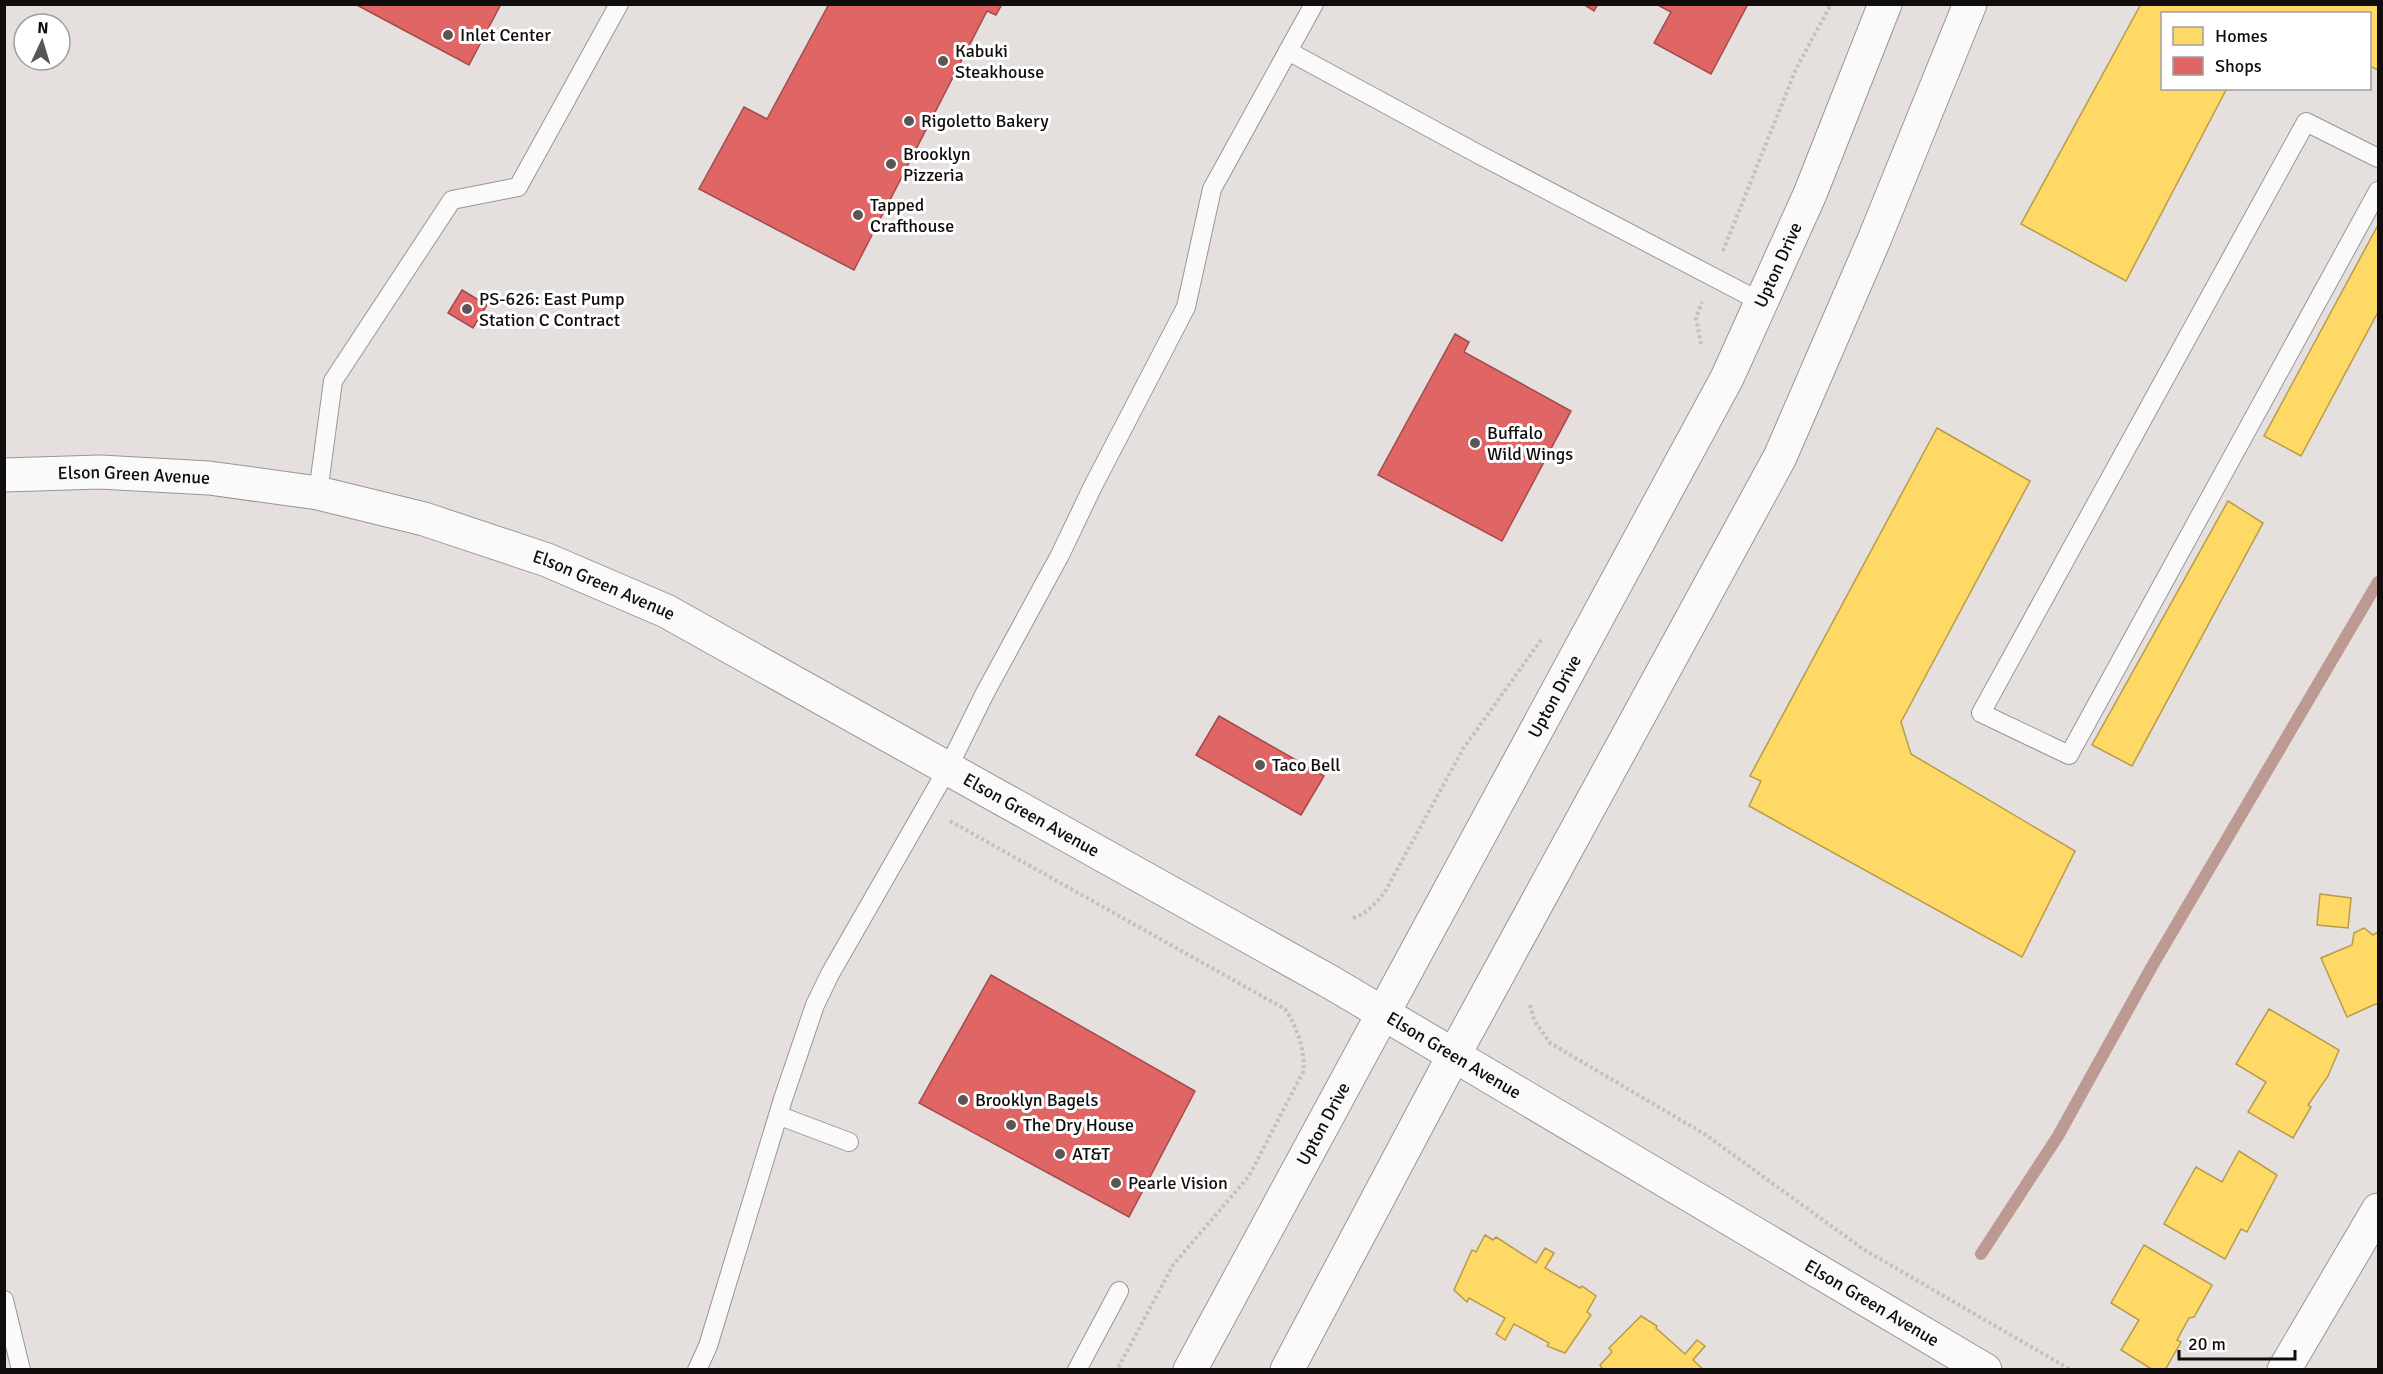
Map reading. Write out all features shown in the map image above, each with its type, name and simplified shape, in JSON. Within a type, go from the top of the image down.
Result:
[{"type":"main road","name":"Upton Drive","points":[[1190,1370],[1727,378],[1810,194],[1885,4]]},
{"type":"main road","points":[[1287,1370],[1454,1055],[1780,457],[1874,240],[1970,4]]},
{"type":"main road","name":"Elson Green Avenue","points":[[4,475],[100,472],[209,477],[318,494],[424,519],[547,560],[666,610],[1332,983],[1985,1370]]},
{"type":"main road","points":[[2284,1370],[2379,1210]]},
{"type":"lane","points":[[318,494],[333,381],[452,200],[518,187],[619,4]]},
{"type":"lane","points":[[697,1370],[708,1346],[815,1005],[830,974],[948,768],[985,693],[1060,555],[1093,486],[1186,307],[1212,189],[1314,4]]},
{"type":"lane","points":[[1288,51],[1761,302]]},
{"type":"lane","points":[[2379,158],[2306,122],[1981,713],[2069,755],[2379,191]]},
{"type":"lane","points":[[780,1116],[849,1142]]},
{"type":"lane","points":[[1077,1370],[1119,1291]]},
{"type":"lane","points":[[4,1300],[21,1370]]},
{"type":"path","points":[[1700,347],[1701,338],[1696,318],[1796,69],[1830,4]]},
{"type":"path","points":[[1353,918],[1362,915],[1386,890],[1463,749],[1543,636]]},
{"type":"path","points":[[926,807],[1285,1009],[1297,1031],[1304,1065],[1303,1072],[1248,1176],[1173,1265],[1117,1370]]},
{"type":"path","points":[[1530,1005],[1534,1020],[1550,1043],[1706,1135],[1863,1249],[2071,1370]]},
{"type":"building: Homes","points":[[2141,4],[2378,4],[2378,70],[2371,66],[2371,12],[2161,12],[2161,90],[2226,90],[2126,281],[2021,224]]},
{"type":"building: Homes","points":[[2378,225],[2378,312],[2301,456],[2264,436]]},
{"type":"building: Homes","points":[[1937,428],[2030,481],[1901,722],[1911,754],[2075,851],[2022,957],[1749,806],[1761,781],[1750,776]]},
{"type":"building: Homes","points":[[2228,501],[2263,523],[2132,766],[2092,745]]},
{"type":"building: Homes","points":[[2320,894],[2351,898],[2348,928],[2317,925]]},
{"type":"building: Homes","points":[[2364,928],[2373,935],[2378,932],[2378,1003],[2347,1017],[2321,958],[2352,945],[2354,933]]},
{"type":"building: Homes","points":[[2269,1009],[2339,1050],[2328,1076],[2308,1105],[2311,1107],[2293,1138],[2248,1112],[2266,1082],[2236,1064]]},
{"type":"building: Homes","points":[[2239,1151],[2277,1175],[2247,1232],[2241,1229],[2225,1259],[2164,1224],[2196,1167],[2222,1182]]},
{"type":"building: Homes","points":[[1485,1235],[1493,1240],[1496,1237],[1536,1263],[1545,1248],[1554,1253],[1545,1268],[1580,1288],[1582,1286],[1596,1296],[1587,1312],[1591,1315],[1565,1353],[1547,1346],[1549,1343],[1514,1324],[1505,1340],[1496,1334],[1505,1318],[1469,1298],[1467,1302],[1454,1290],[1472,1250],[1476,1252]]},
{"type":"building: Homes","points":[[2144,1245],[2212,1285],[2194,1317],[2189,1318],[2177,1340],[2181,1342],[2165,1370],[2153,1370],[2121,1350],[2139,1320],[2111,1303]]},
{"type":"building: Homes","points":[[1641,1316],[1657,1326],[1656,1328],[1685,1354],[1697,1340],[1705,1346],[1693,1360],[1704,1370],[1603,1370],[1600,1365],[1612,1352],[1609,1348]]},
{"type":"building: Shops","name":"Inlet Center","points":[[355,4],[501,4],[469,65]]},
{"type":"building: Shops","points":[[829,4],[1002,4],[996,15],[987,11],[854,270],[699,189],[744,107],[767,119]]},
{"type":"building: Shops","points":[[1583,4],[1598,4],[1594,11]]},
{"type":"building: Shops","points":[[1656,4],[1748,4],[1711,74],[1654,43],[1671,12]]},
{"type":"building: Shops","name":"PS-626: East Pump Station C Contract","points":[[462,290],[487,305],[473,328],[448,313]]},
{"type":"building: Shops","name":"Buffalo Wild Wings","points":[[1455,334],[1469,342],[1464,352],[1571,411],[1502,541],[1378,475]]},
{"type":"building: Shops","name":"Taco Bell","points":[[1219,716],[1324,776],[1301,815],[1196,755]]},
{"type":"building: Shops","points":[[991,975],[1195,1091],[1129,1217],[919,1103]]},
{"type":"waterway","points":[[1981,1254],[2058,1136],[2151,968],[2378,582]]},
{"type":"place","name":"Inlet Center","points":[[448,35]]},
{"type":"place","name":"Kabuki Steakhouse","points":[[943,61]]},
{"type":"place","name":"Rigoletto Bakery","points":[[909,121]]},
{"type":"place","name":"Brooklyn Pizzeria","points":[[891,164]]},
{"type":"place","name":"Tapped Crafthouse","points":[[858,215]]},
{"type":"place","name":"PS-626: East Pump Station C Contract","points":[[467,309]]},
{"type":"place","name":"Buffalo Wild Wings","points":[[1475,443]]},
{"type":"place","name":"Taco Bell","points":[[1260,765]]},
{"type":"place","name":"Brooklyn Bagels","points":[[963,1100]]},
{"type":"place","name":"The Dry House","points":[[1011,1125]]},
{"type":"place","name":"AT&T","points":[[1060,1154]]},
{"type":"place","name":"Pearle Vision","points":[[1116,1183]]}]
